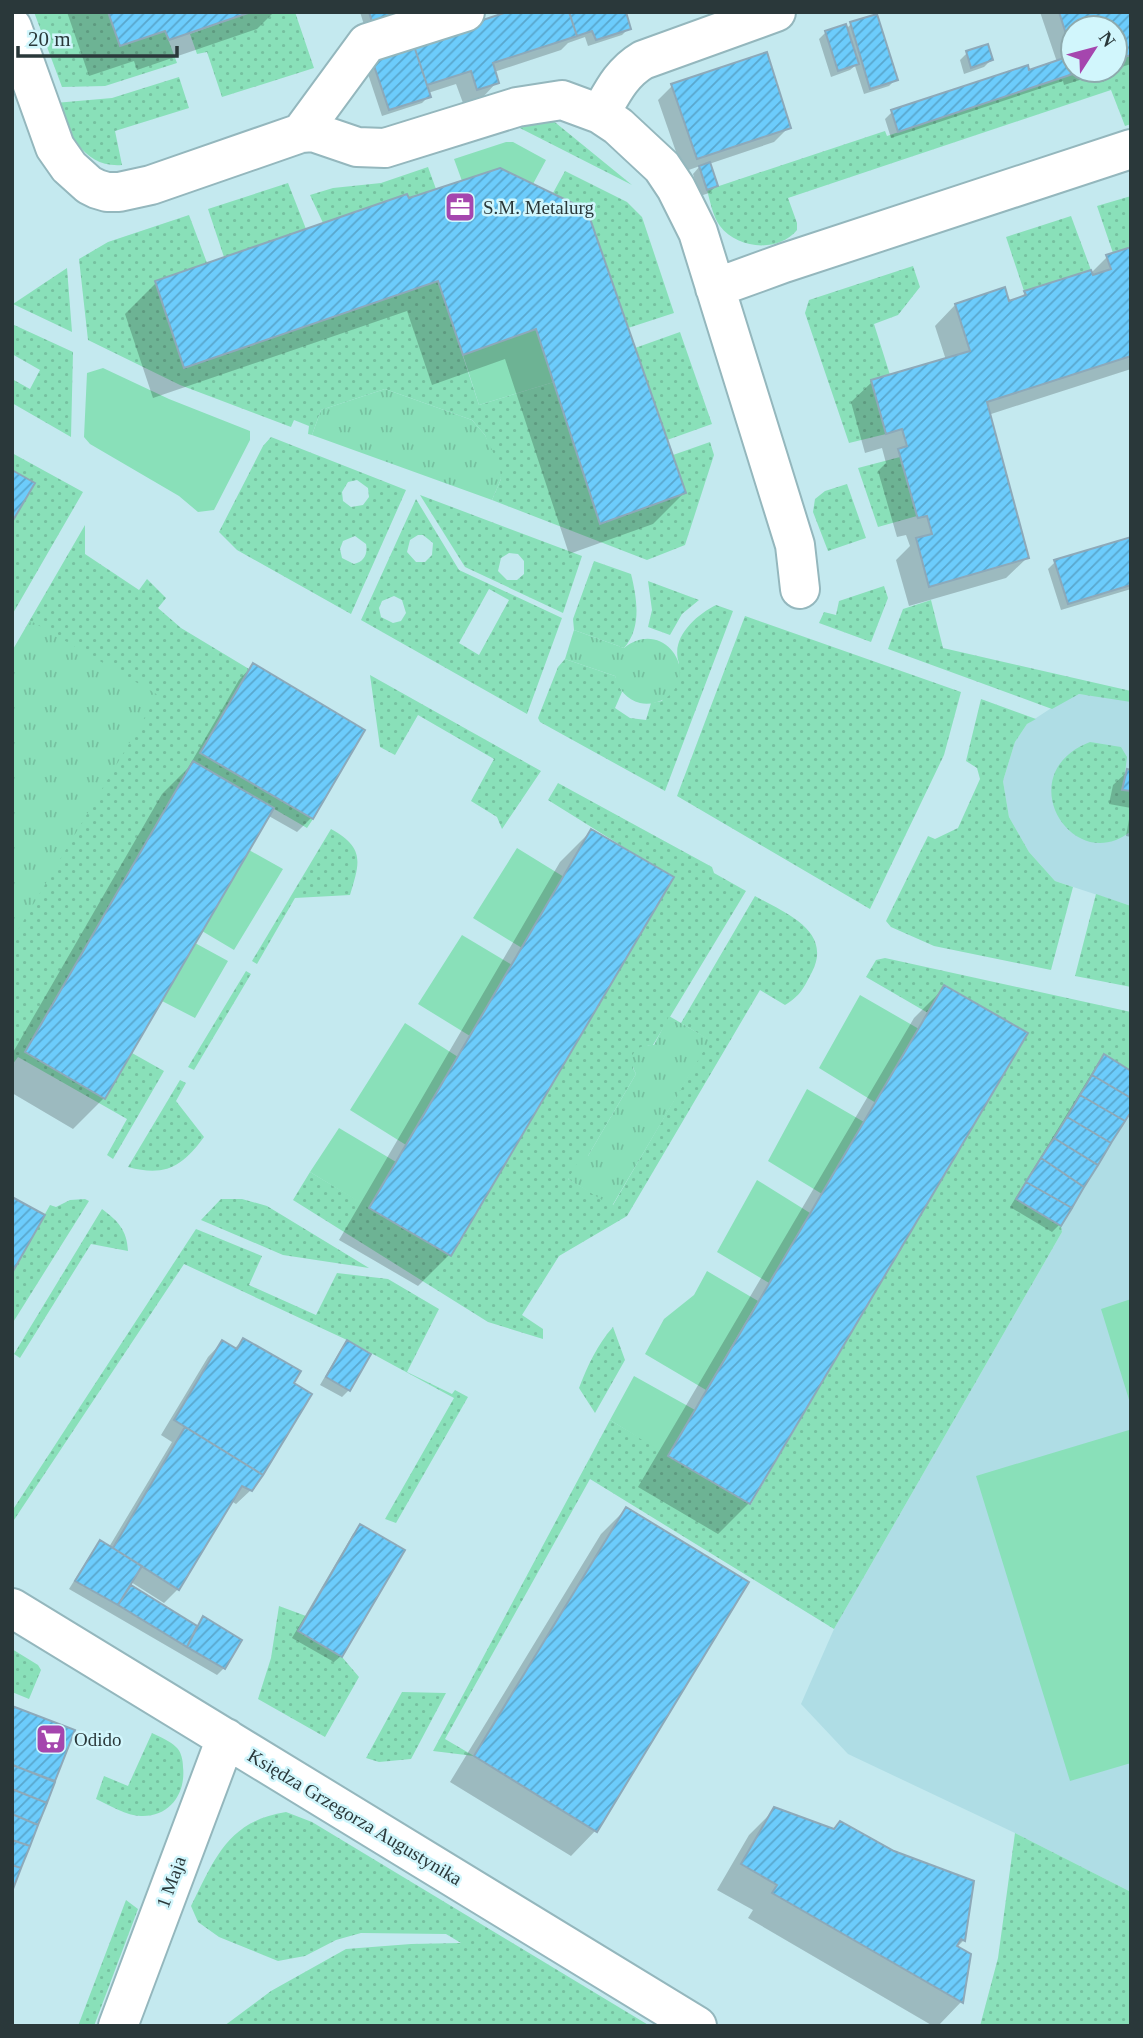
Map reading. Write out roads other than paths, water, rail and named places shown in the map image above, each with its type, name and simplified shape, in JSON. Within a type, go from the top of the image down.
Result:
[{"type":"street","points":[[301,133],[367,43],[465,12]]},
{"type":"street","points":[[600,114],[620,79],[631,67],[643,60],[776,12]]},
{"type":"street","points":[[12,27],[55,147],[69,167],[89,185],[107,192],[151,185],[301,133],[313,132],[357,147],[385,148],[540,102],[562,100],[600,114],[618,126],[662,167],[698,232],[794,545],[800,589]]},
{"type":"street","points":[[715,288],[784,262],[1131,149]]},
{"type":"street","name":"Księdza Grzegorza Augustynika","points":[[12,1608],[697,2026]]},
{"type":"street","name":"1 Maja","points":[[118,2026],[226,1738]]},
{"type":"place","name":"S.M. Metalurg","points":[[460,207]]},
{"type":"place","name":"Odido","points":[[51,1739]]}]
